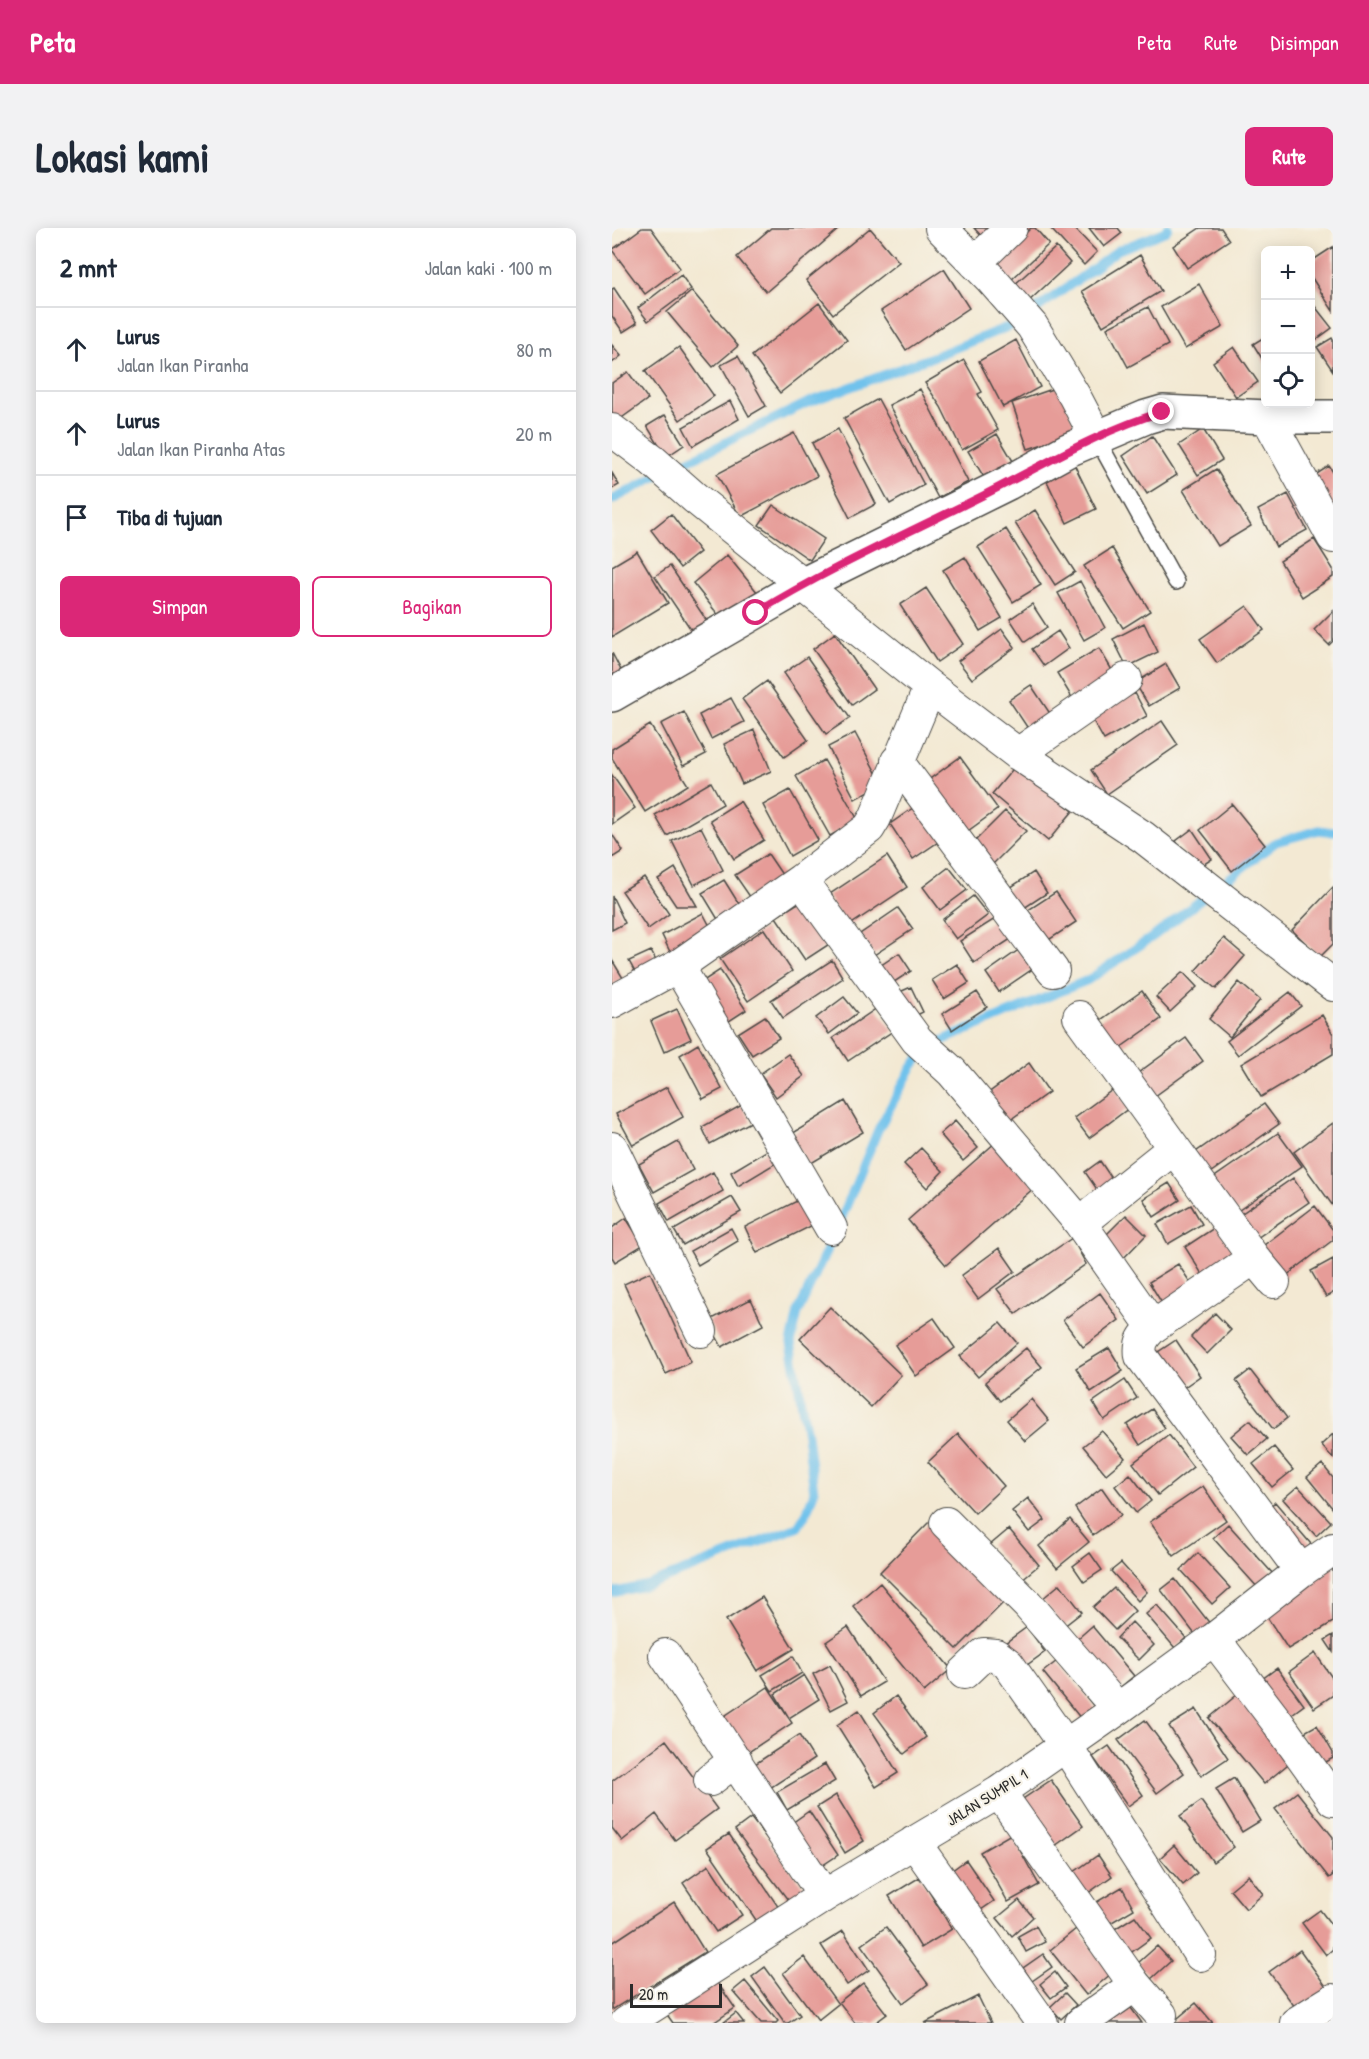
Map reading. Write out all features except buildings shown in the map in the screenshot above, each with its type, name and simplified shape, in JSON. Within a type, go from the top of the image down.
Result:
[{"type":"street","points":[[941,228],[1026,319],[1075,397],[1096,437]]},
{"type":"street","points":[[975,263],[1011,228]]},
{"type":"street","points":[[612,695],[804,584],[1096,437],[1162,412],[1267,417],[1333,417]]},
{"type":"street","points":[[1267,417],[1333,537]]},
{"type":"street","points":[[612,430],[930,687],[1018,754],[1112,815],[1237,909],[1333,986]]},
{"type":"street","points":[[1018,754],[1126,679]]},
{"type":"street","points":[[612,1002],[678,966],[801,880],[869,828],[930,687]]},
{"type":"street","points":[[897,762],[1053,970]]},
{"type":"street","points":[[801,880],[917,1040],[952,1072],[1080,1223],[1153,1327]]},
{"type":"street","points":[[678,966],[831,1228]]},
{"type":"street","points":[[1079,1017],[1254,1258],[1275,1282]]},
{"type":"street","points":[[612,1148],[701,1331]]},
{"type":"street","points":[[1080,1223],[1174,1148]]},
{"type":"street","points":[[1254,1258],[1153,1327],[1142,1338],[1140,1347],[1142,1356],[1302,1571]]},
{"type":"street","points":[[946,1523],[1028,1605],[1118,1709]]},
{"type":"street","name":"JALAN SUMPIL 1","points":[[626,2023],[824,1896],[999,1792],[1118,1709],[1333,1549]]},
{"type":"street","points":[[1214,1639],[1333,1800]]},
{"type":"street","points":[[964,1673],[984,1654],[996,1655],[1008,1664],[1066,1746],[1200,1955]]},
{"type":"street","points":[[665,1655],[824,1896]]},
{"type":"street","points":[[710,1780],[736,1760]]},
{"type":"street","points":[[999,1792],[1135,1985],[1161,2015]]},
{"type":"street","points":[[914,1842],[1042,2023]]},
{"type":"street","points":[[1082,2023],[1135,1985]]},
{"type":"street","points":[[1296,2023],[1333,2000]]},
{"type":"lane","points":[[1096,437],[1176,582]]},
{"type":"waterway","points":[[671,469],[807,403],[1015,324],[1118,250],[1166,231],[1168,228]]},
{"type":"waterway","points":[[612,500],[659,475]]},
{"type":"waterway","points":[[612,1593],[648,1585],[798,1527],[807,1512],[814,1492],[791,1343],[798,1312],[842,1217],[878,1130],[911,1069],[923,1052],[946,1039],[1088,980],[1154,936],[1276,842],[1319,830],[1333,832]]},
{"type":"route","points":[[756,613],[804,584],[1008,483],[1068,450],[1162,412]]}]
